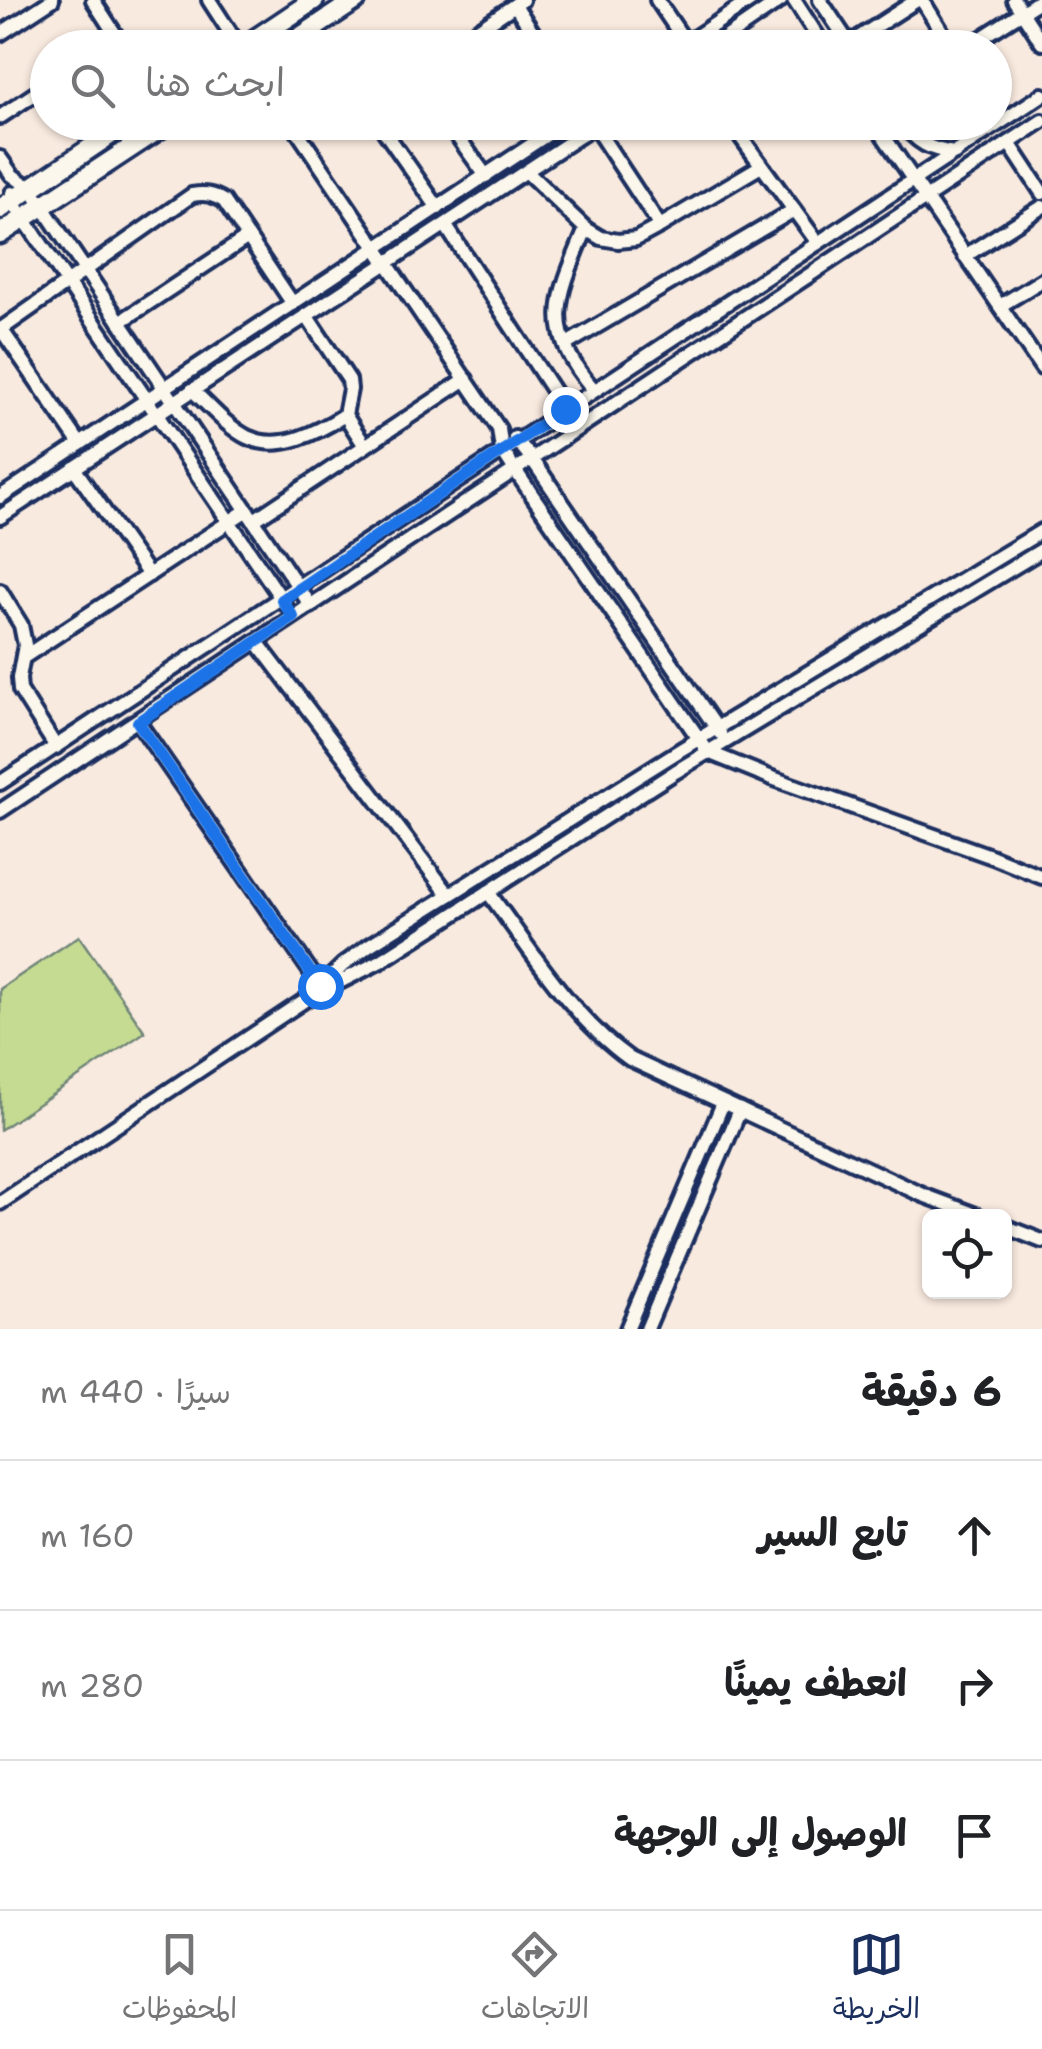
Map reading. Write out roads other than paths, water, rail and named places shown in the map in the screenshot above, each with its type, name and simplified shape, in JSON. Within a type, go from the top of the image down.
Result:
[{"type":"street","points":[[0,34],[52,0]]},
{"type":"street","points":[[93,0],[113,30]]},
{"type":"street","points":[[209,0],[229,30]]},
{"type":"street","points":[[309,30],[356,0]]},
{"type":"street","points":[[656,0],[673,30]]},
{"type":"street","points":[[705,30],[751,0]]},
{"type":"street","points":[[737,30],[781,0]]},
{"type":"street","points":[[794,0],[813,30]]},
{"type":"street","points":[[820,0],[840,30]]},
{"type":"street","points":[[874,30],[919,0],[940,30]]},
{"type":"street","points":[[988,30],[1018,6],[1042,0]]},
{"type":"street","points":[[477,30],[518,2],[533,30]]},
{"type":"street","points":[[265,30],[302,3]]},
{"type":"street","points":[[1018,6],[1042,43]]},
{"type":"street","points":[[1012,112],[1042,95]]},
{"type":"street","points":[[0,117],[30,97]]},
{"type":"street","points":[[0,811],[1042,121]]},
{"type":"street","points":[[6,205],[102,140]]},
{"type":"street","points":[[0,234],[143,140]]},
{"type":"street","points":[[303,140],[500,430],[518,440],[532,459],[717,728],[725,742],[726,758]]},
{"type":"street","points":[[391,140],[438,208]]},
{"type":"street","points":[[461,140],[486,176]]},
{"type":"street","points":[[0,497],[539,140]]},
{"type":"street","points":[[0,517],[575,140]]},
{"type":"street","points":[[607,140],[660,226]]},
{"type":"street","points":[[743,140],[818,243]]},
{"type":"street","points":[[887,140],[1041,364]]},
{"type":"street","points":[[918,140],[936,150],[955,153]]},
{"type":"street","points":[[0,783],[282,600],[972,140]]},
{"type":"street","points":[[1009,143],[1042,193]]},
{"type":"street","points":[[0,158],[12,176],[30,188],[310,606]]},
{"type":"street","points":[[527,172],[586,230],[618,241],[636,239],[761,166]]},
{"type":"street","points":[[6,205],[12,176]]},
{"type":"street","points":[[80,444],[0,329],[192,195],[214,195],[224,201],[292,304]]},
{"type":"street","points":[[6,205],[24,218],[293,617]]},
{"type":"street","points":[[965,256],[1042,207]]},
{"type":"street","points":[[565,346],[794,210]]},
{"type":"street","points":[[446,226],[565,409]]},
{"type":"street","points":[[586,230],[558,302],[559,328],[576,370],[594,390]]},
{"type":"street","points":[[120,322],[248,237]]},
{"type":"street","points":[[1000,306],[1042,280]]},
{"type":"street","points":[[306,315],[348,380],[345,415],[365,446]]},
{"type":"street","points":[[24,657],[229,522],[250,515],[365,446],[466,379]]},
{"type":"street","points":[[192,390],[234,428],[260,442],[290,441],[345,415]]},
{"type":"street","points":[[500,430],[502,450],[708,752],[1042,877]]},
{"type":"street","points":[[74,468],[148,575]]},
{"type":"street","points":[[322,989],[368,946],[698,739],[1042,531]]},
{"type":"street","points":[[0,1203],[322,989],[381,961],[708,752],[1042,550]]},
{"type":"street","points":[[0,591],[20,624],[25,645],[20,690],[56,747]]},
{"type":"street","points":[[257,642],[449,896]]},
{"type":"street","points":[[138,722],[322,989]]},
{"type":"street","points":[[488,892],[587,1023],[630,1059],[960,1209]]},
{"type":"street","points":[[627,1329],[723,1103]]},
{"type":"street","points":[[647,1329],[740,1110]]},
{"type":"street","points":[[1012,1229],[1042,1241]]},
{"type":"street","points":[[660,1251],[677,1258]]}]
